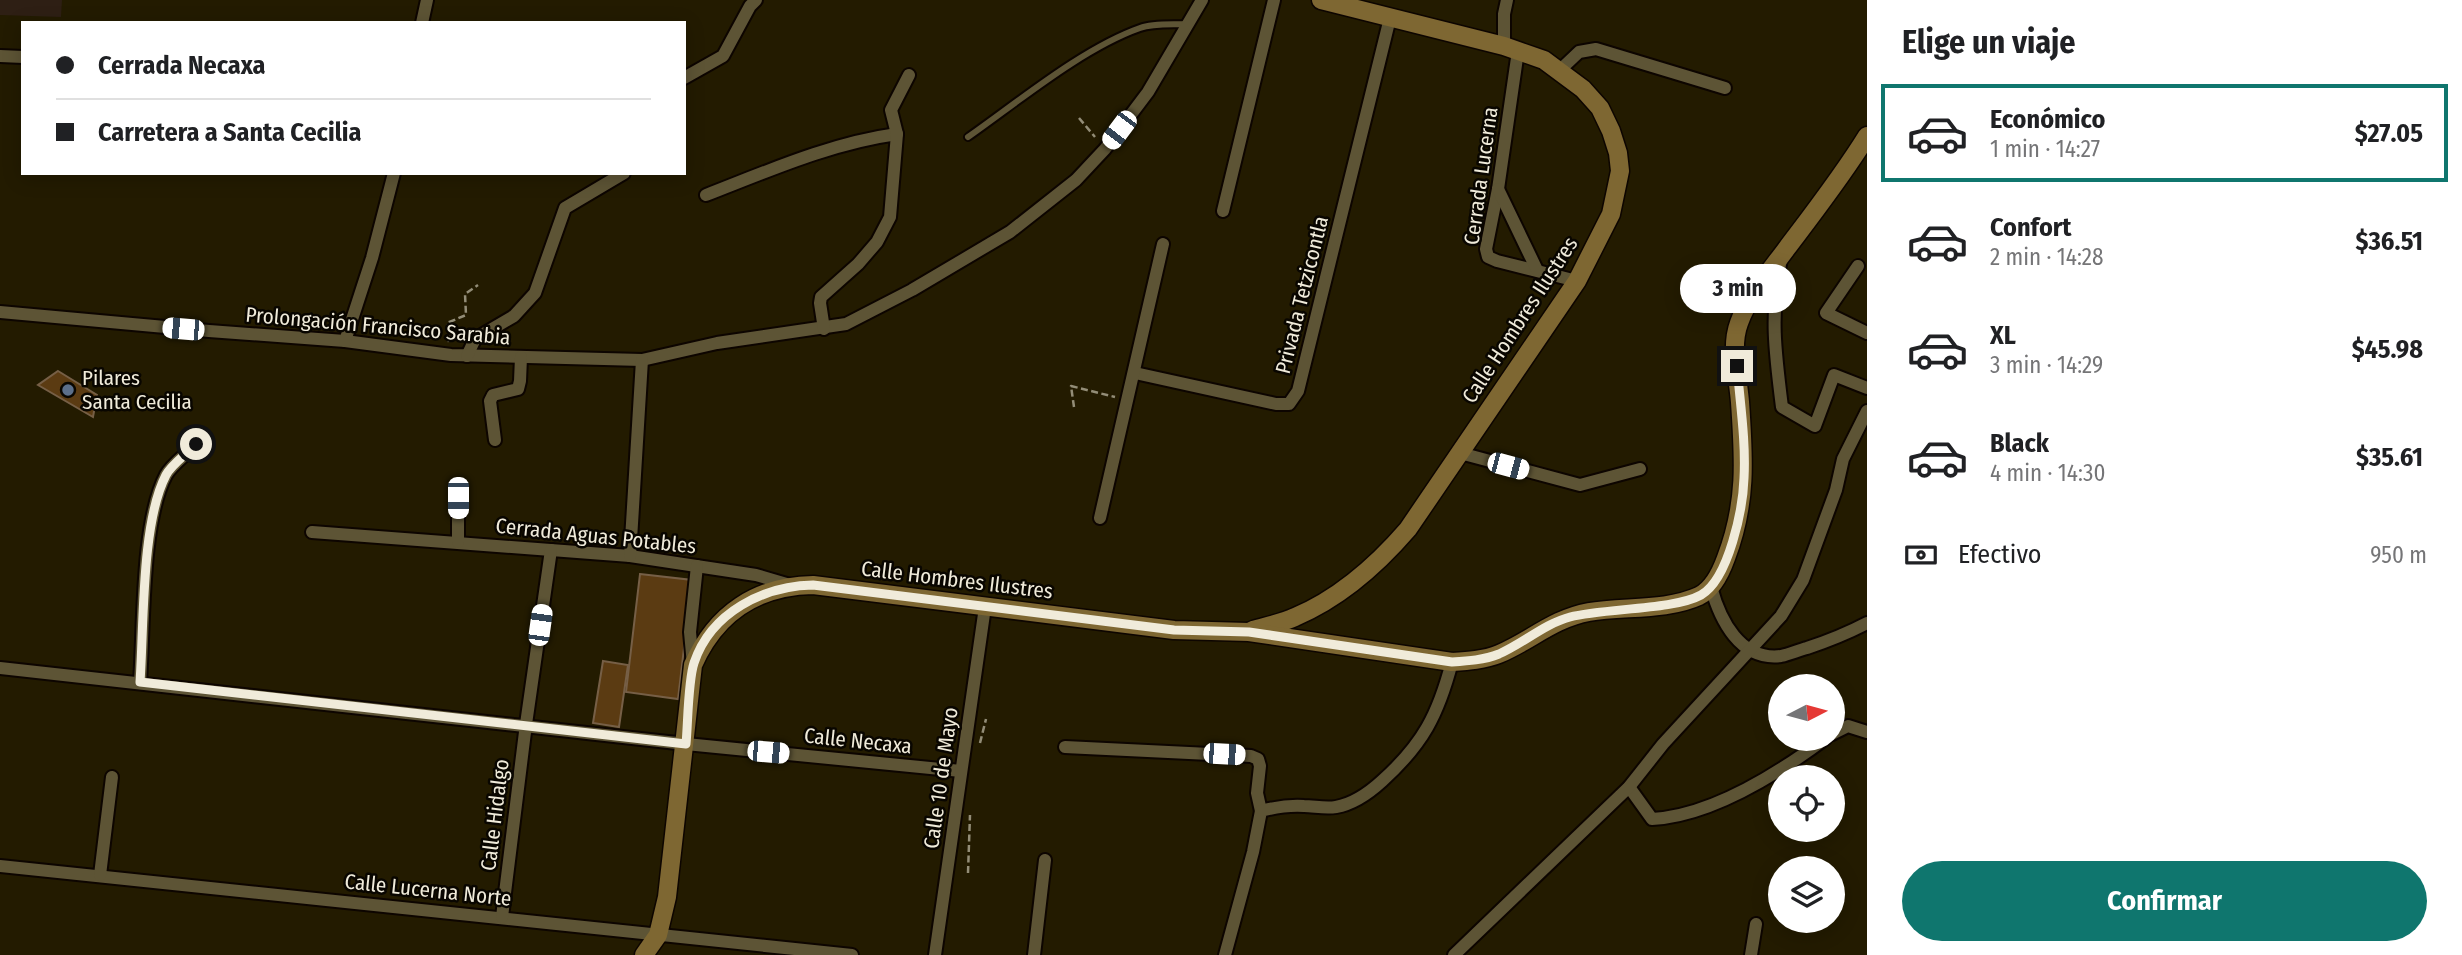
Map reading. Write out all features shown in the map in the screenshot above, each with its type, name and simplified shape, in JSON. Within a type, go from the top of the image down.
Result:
[{"type":"main road","name":"Calle Hombres Ilustres","points":[[1249,632],[1296,617],[1345,588],[1368,571],[1408,529],[1577,282],[1611,214],[1620,171],[1611,131],[1600,108],[1583,89],[1544,60],[1321,0]]},
{"type":"main road","points":[[1711,587],[1724,565],[1731,544],[1744,478],[1735,348],[1738,324],[1762,280],[1846,170],[1867,136]]},
{"type":"main road","name":"Calle Hombres Ilustres","points":[[644,955],[658,934],[667,897],[693,665],[701,647],[732,611],[752,598],[790,586],[813,585],[1174,630],[1249,632],[1452,662],[1479,660],[1498,654],[1563,619],[1589,612],[1679,602],[1700,596],[1711,587]]},
{"type":"street","points":[[422,21],[427,0]]},
{"type":"street","points":[[686,77],[723,56],[750,6],[756,0]]},
{"type":"street","name":"Prolongación Francisco Sarabia","points":[[0,312],[345,341],[451,355],[642,360],[718,343],[846,324],[863,317],[1010,232],[1076,180],[1105,149],[1148,92],[1202,0]]},
{"type":"street","points":[[1223,211],[1274,0]]},
{"type":"street","name":"Cerrada Lucerna","points":[[1507,0],[1504,13],[1511,49],[1498,189],[1486,249],[1488,257],[1577,282]]},
{"type":"street","name":"Privada Tetzicontla","points":[[1135,373],[1276,404],[1289,404],[1298,391],[1390,18]]},
{"type":"street","points":[[1560,70],[1579,52],[1596,49],[1725,88]]},
{"type":"street","points":[[0,56],[21,57]]},
{"type":"street","points":[[824,329],[821,297],[858,264],[877,242],[890,217],[897,134],[891,110],[909,75]]},
{"type":"street","points":[[706,195],[819,153],[866,138],[897,134]]},
{"type":"street","points":[[345,341],[372,258],[393,175]]},
{"type":"street","points":[[467,356],[475,339],[514,316],[535,293],[565,208],[621,175]]},
{"type":"street","points":[[1498,189],[1537,270]]},
{"type":"street","points":[[1100,518],[1163,244]]},
{"type":"street","points":[[1782,256],[1773,310],[1773,342],[1782,407],[1815,426],[1834,375],[1867,388]]},
{"type":"street","points":[[1858,266],[1825,313],[1867,333]]},
{"type":"street","points":[[495,439],[490,401],[494,395],[518,389],[521,356]]},
{"type":"street","points":[[630,556],[642,360]]},
{"type":"street","points":[[1454,955],[1629,787],[1663,744],[1782,616],[1803,580],[1836,490],[1843,459],[1867,411]]},
{"type":"street","points":[[140,682],[154,509],[167,473],[196,444]]},
{"type":"street","points":[[1460,453],[1580,485],[1640,469]]},
{"type":"street","points":[[458,498],[458,542]]},
{"type":"street","name":"Cerrada Aguas Potables","points":[[312,532],[630,556],[756,575],[790,586]]},
{"type":"street","name":"Calle Hidalgo","points":[[502,917],[551,550]]},
{"type":"street","name":"Calle Hombres Ilustres","points":[[693,665],[690,632],[697,566]]},
{"type":"street","points":[[1711,587],[1717,609],[1727,629],[1748,650],[1762,656],[1782,656],[1817,645],[1867,623]]},
{"type":"street","name":"Calle 10 de Mayo","points":[[935,955],[985,607]]},
{"type":"street","points":[[1261,811],[1280,806],[1338,807],[1356,800],[1376,786],[1406,760],[1421,740],[1434,716],[1452,662]]},
{"type":"street","name":"Calle Necaxa","points":[[0,668],[526,724],[686,744],[961,771]]},
{"type":"street","points":[[1845,728],[1867,732]]},
{"type":"street","points":[[1065,747],[1251,755],[1258,759],[1260,766],[1257,793],[1261,811],[1253,852],[1225,955]]},
{"type":"street","points":[[1629,787],[1639,805],[1652,819],[1671,818],[1707,807],[1776,772],[1807,751]]},
{"type":"street","points":[[100,875],[112,777]]},
{"type":"street","points":[[1034,955],[1045,860]]},
{"type":"street","name":"Calle Lucerna Norte","points":[[0,866],[852,955]]},
{"type":"street","points":[[1751,955],[1756,925]]},
{"type":"lane","points":[[968,137],[1056,75],[1109,42],[1143,27],[1190,24]]},
{"type":"path","points":[[1079,118],[1105,149]]},
{"type":"path","points":[[451,355],[447,323],[466,315],[465,294],[478,285]]},
{"type":"path","points":[[1074,407],[1071,386],[1129,400]]},
{"type":"path","points":[[981,743],[986,719]]},
{"type":"path","points":[[968,873],[971,806]]},
{"type":"shaded area","points":[[0,0],[62,0],[61,17],[0,15]]},
{"type":"building","name":"Pilares Santa Cecilia","points":[[58,371],[97,395],[93,417],[38,385]]},
{"type":"building","points":[[640,574],[692,580],[678,699],[626,692]]},
{"type":"building","points":[[603,661],[628,665],[619,727],[593,723]]},
{"type":"place","name":"Pilares Santa Cecilia","points":[[68,390]]},
{"type":"route","points":[[196,444],[167,473],[154,509],[140,682],[686,744],[693,665],[701,647],[732,611],[752,598],[790,586],[813,585],[1174,630],[1249,632],[1452,662],[1479,660],[1498,654],[1539,630],[1563,619],[1589,612],[1679,602],[1700,596],[1711,587],[1724,565],[1741,500],[1744,456],[1737,366]]}]
